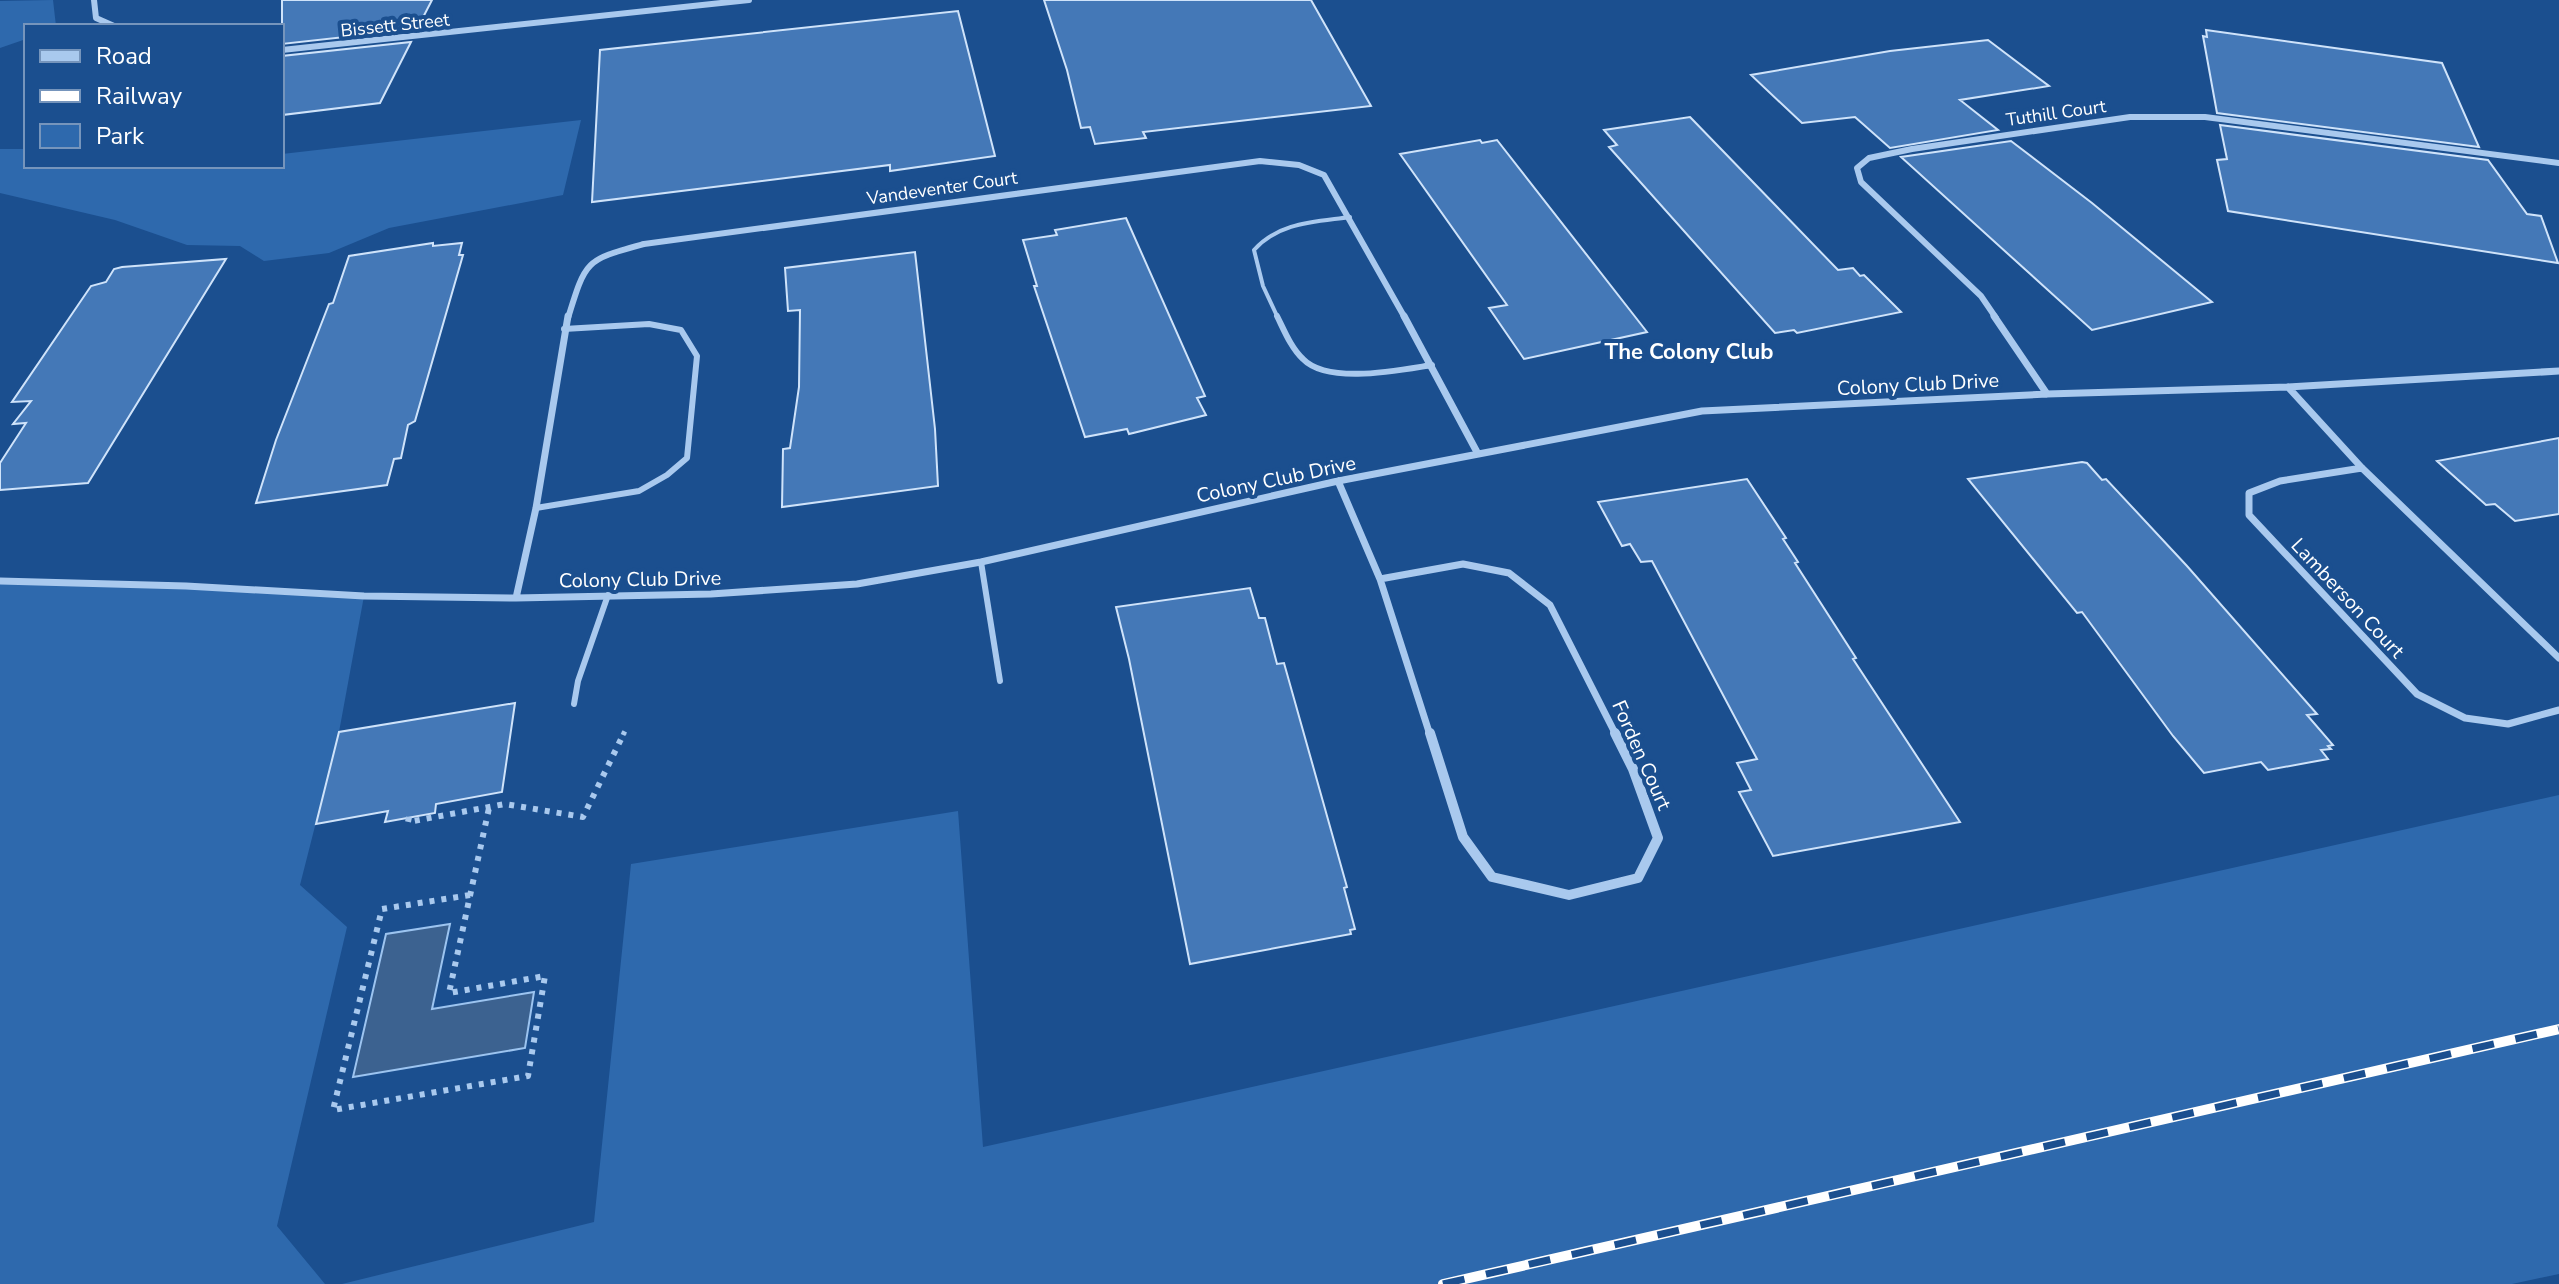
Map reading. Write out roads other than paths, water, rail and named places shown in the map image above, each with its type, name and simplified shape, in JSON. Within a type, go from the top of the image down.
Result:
[{"type":"street","points":[[94,0],[96,18],[110,24]]},
{"type":"street","name":"Bissett Street","points":[[284,50],[749,0]]},
{"type":"street","name":"Tuthill Court","points":[[2047,394],[1981,296],[1861,182],[1857,168],[1869,158],[2130,117],[2205,117],[2559,163]]},
{"type":"street","name":"Vandeventer Court","points":[[516,598],[536,508],[564,329],[579,281],[596,257],[644,244],[1267,159],[1304,164],[1324,175],[1350,217],[1478,454]]},
{"type":"street","name":"Colony Club Drive","points":[[0,581],[186,586],[364,596],[516,598],[711,594],[857,584],[981,562],[1338,481],[1702,411],[2047,394],[2288,387],[2559,371]]},
{"type":"street","points":[[2288,387],[2362,468],[2559,658]]},
{"type":"street","name":"Lamberson Court","points":[[2362,468],[2280,481],[2249,493],[2249,515],[2417,694],[2465,718],[2508,724],[2559,710]]},
{"type":"street","name":"Forden Court","points":[[1338,481],[1380,579],[1463,837],[1492,877],[1569,895],[1638,878],[1658,838],[1633,769],[1550,605],[1509,573],[1463,564],[1380,579]]},
{"type":"lane","points":[[1350,217],[1281,229],[1262,238],[1254,250],[1263,286],[1302,360],[1321,369],[1346,372],[1389,372],[1432,365]]},
{"type":"lane","points":[[536,508],[639,491],[667,475],[687,458],[697,356],[681,330],[649,324],[564,329]]},
{"type":"lane","points":[[981,562],[1000,681]]},
{"type":"lane","points":[[574,704],[578,681],[608,595]]},
{"type":"railway","points":[[1443,1284],[2559,1029]]},
{"type":"district","name":"The Colony Club","points":[[1689,351]]}]
